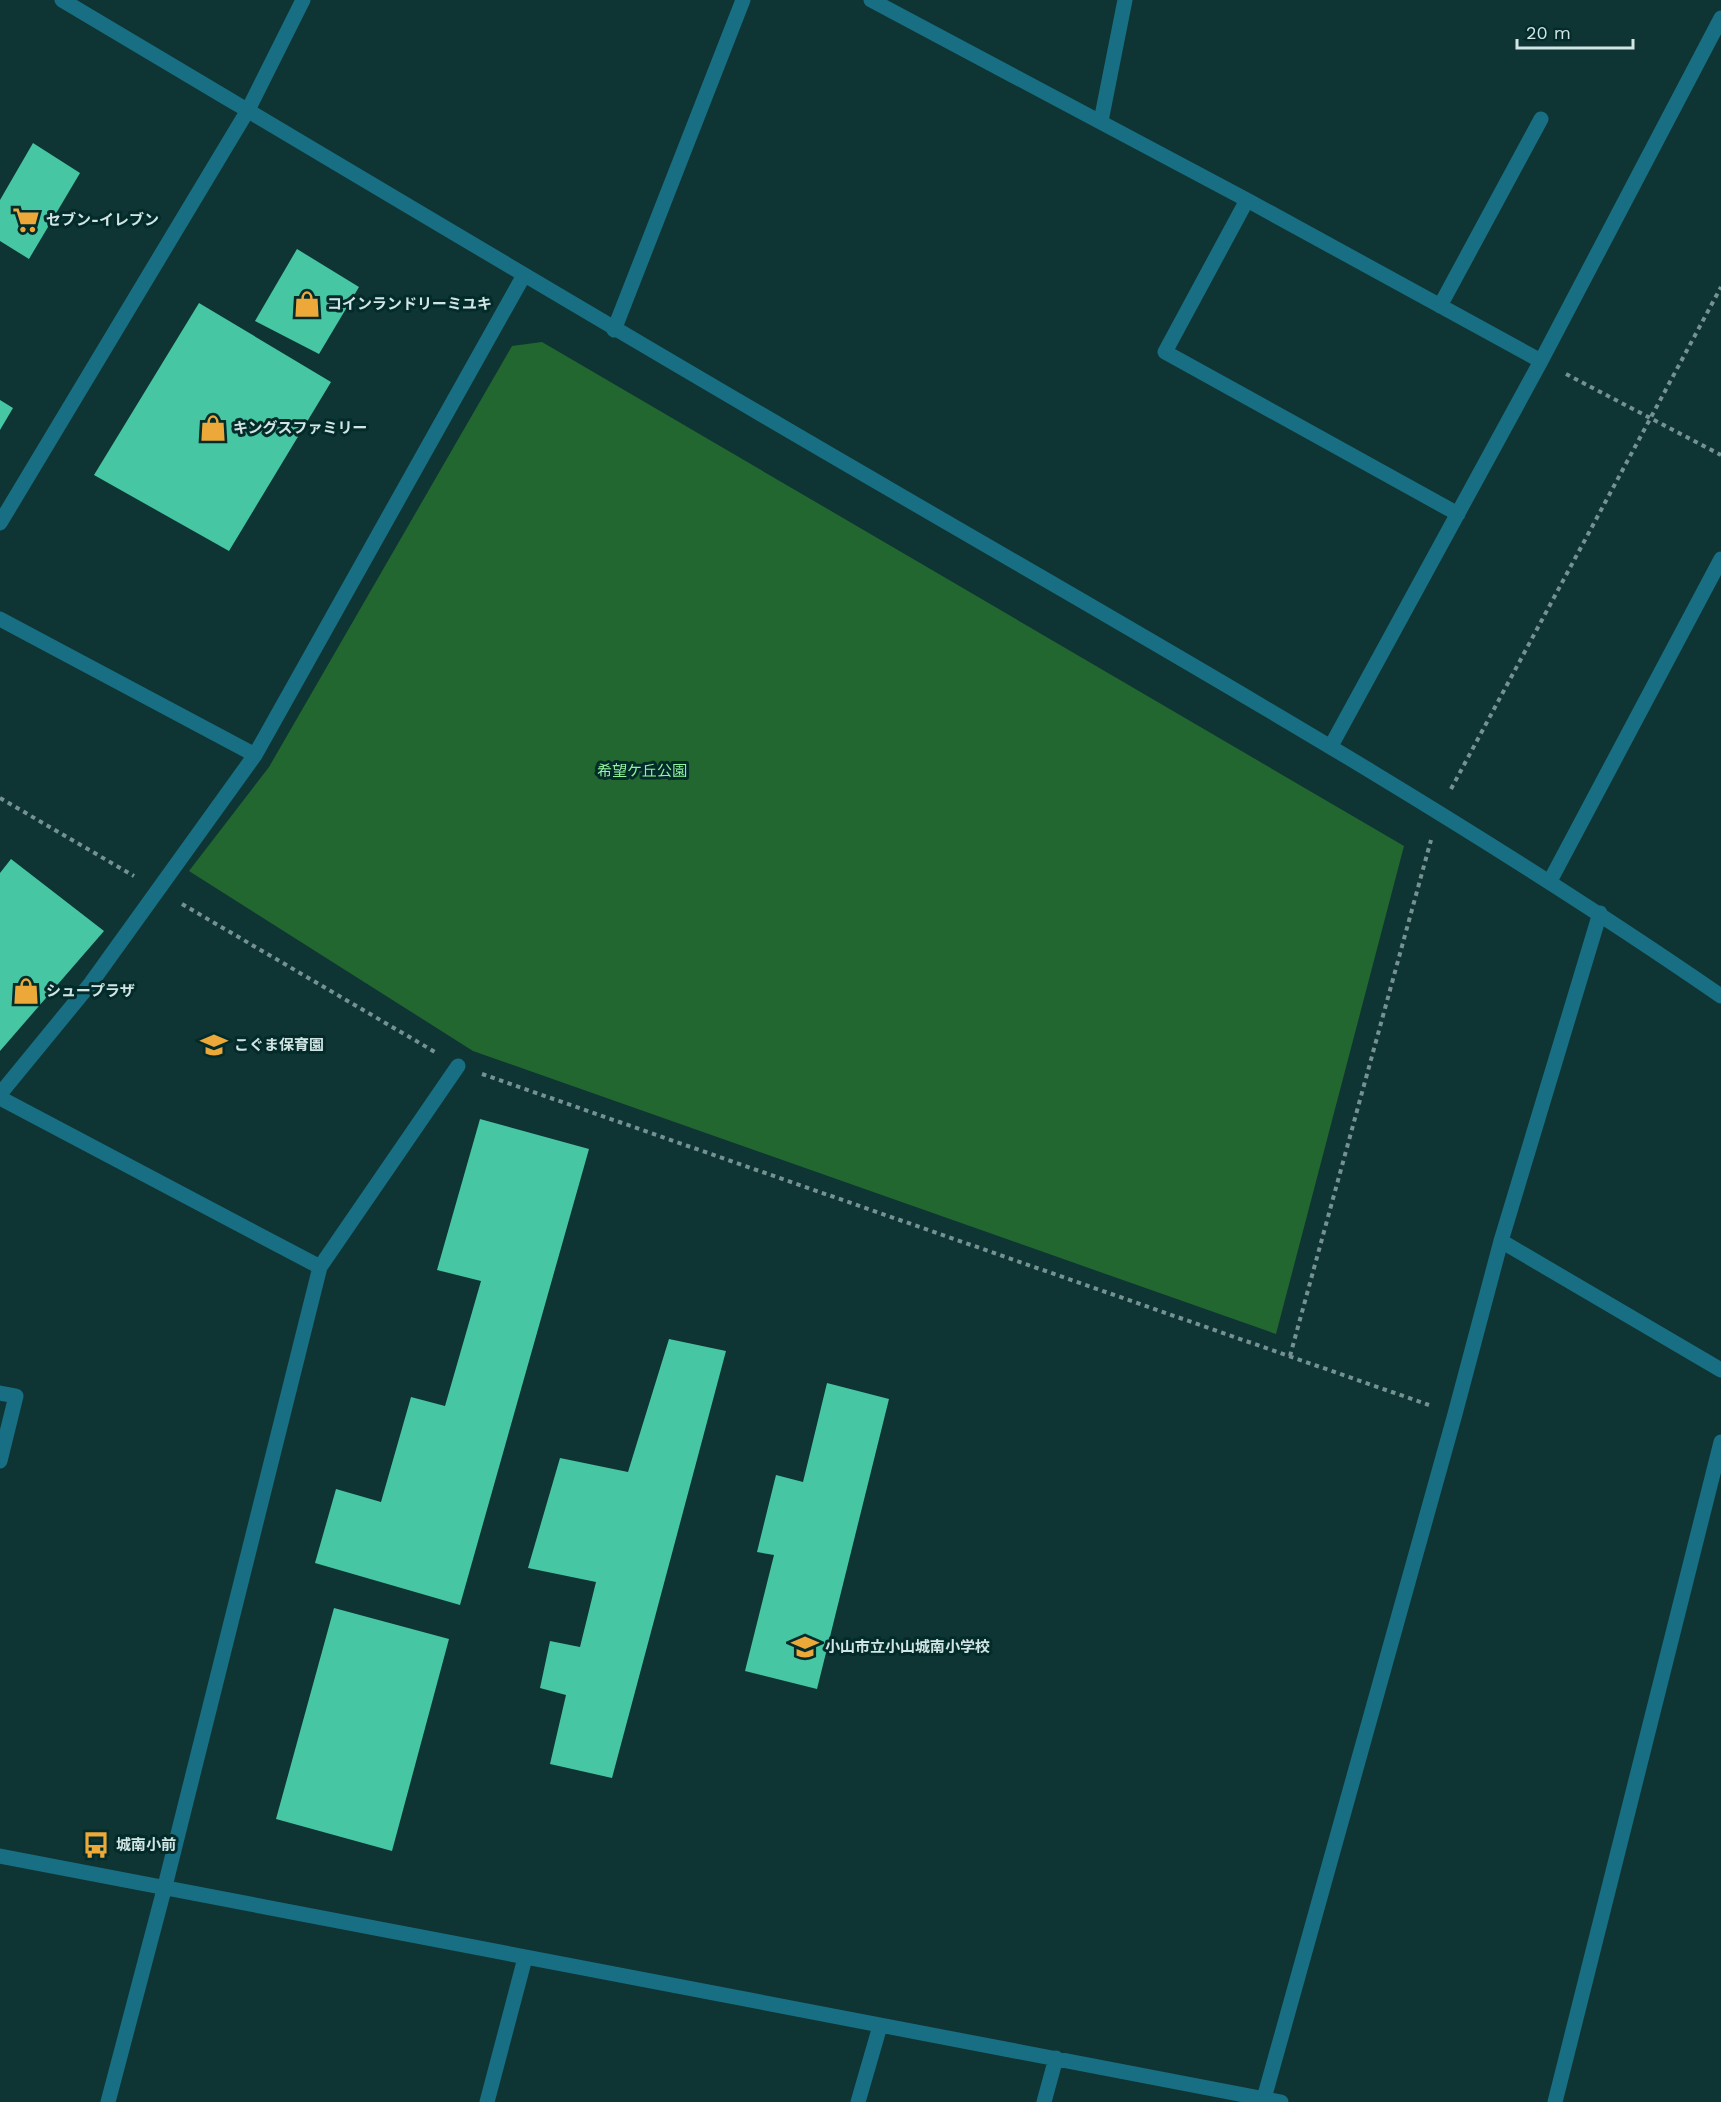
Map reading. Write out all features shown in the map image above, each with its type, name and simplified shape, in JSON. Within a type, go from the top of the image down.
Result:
[{"type":"street","points":[[63,0],[614,330],[1331,746],[1600,913],[1721,996]]},
{"type":"street","points":[[0,523],[248,110],[303,0]]},
{"type":"street","points":[[614,330],[743,0]]},
{"type":"street","points":[[871,0],[1101,121],[1541,361]]},
{"type":"street","points":[[1101,121],[1125,0]]},
{"type":"street","points":[[1331,746],[1541,361],[1721,18]]},
{"type":"street","points":[[1440,306],[1541,119]]},
{"type":"street","points":[[1247,200],[1165,352],[1458,514]]},
{"type":"street","points":[[320,1267],[0,1096],[92,983],[255,755],[524,275]]},
{"type":"street","points":[[1550,881],[1721,559]]},
{"type":"street","points":[[0,619],[255,755]]},
{"type":"street","points":[[1263,2100],[1455,1414],[1501,1241],[1600,913]]},
{"type":"street","points":[[108,2102],[165,1886],[320,1267],[458,1066]]},
{"type":"street","points":[[1501,1241],[1721,1370]]},
{"type":"street","points":[[0,1393],[16,1396],[0,1461]]},
{"type":"street","points":[[1555,2102],[1721,1442]]},
{"type":"street","points":[[0,1856],[1281,2102]]},
{"type":"street","points":[[487,2102],[525,1958]]},
{"type":"street","points":[[858,2102],[880,2026]]},
{"type":"street","points":[[1044,2102],[1056,2058]]},
{"type":"path","points":[[1290,1356],[1439,812],[1721,287]]},
{"type":"path","points":[[1541,361],[1721,455]]},
{"type":"path","points":[[0,798],[458,1066],[1455,1414]]},
{"type":"green space","name":"希望ケ丘公園","points":[[542,342],[1404,846],[1276,1334],[473,1051],[189,871],[269,767],[512,346]]},
{"type":"building","name":"セブン-イレブン","points":[[33,143],[80,173],[29,259],[0,241],[0,200]]},
{"type":"building","name":"コインランドリーミユキ","points":[[297,249],[359,287],[319,354],[255,321]]},
{"type":"building","name":"キングスファミリー","points":[[199,303],[331,382],[229,551],[94,475]]},
{"type":"building","points":[[0,400],[13,408],[0,430]]},
{"type":"building","name":"シュープラザ","points":[[11,859],[104,931],[0,1051],[0,873]]},
{"type":"building","points":[[480,1119],[589,1149],[460,1605],[315,1563],[336,1489],[381,1502],[411,1397],[445,1406],[481,1281],[437,1270]]},
{"type":"building","points":[[669,1339],[726,1351],[612,1778],[550,1764],[566,1695],[540,1688],[550,1641],[580,1647],[596,1582],[528,1568],[560,1458],[628,1472]]},
{"type":"building","points":[[827,1383],[889,1399],[817,1689],[745,1671],[774,1555],[757,1552],[776,1475],[803,1482]]},
{"type":"building","points":[[334,1608],[449,1639],[392,1851],[276,1819]]},
{"type":"place","name":"セブン-イレブン","points":[[26,220]]},
{"type":"place","name":"コインランドリーミユキ","points":[[307,304]]},
{"type":"place","name":"キングスファミリー","points":[[213,428]]},
{"type":"place","name":"シュープラザ","points":[[26,991]]},
{"type":"place","name":"こぐま保育園","points":[[214,1045]]},
{"type":"place","name":"小山市立小山城南小学校","points":[[805,1647]]},
{"type":"place","name":"城南小前","points":[[96,1845]]}]
